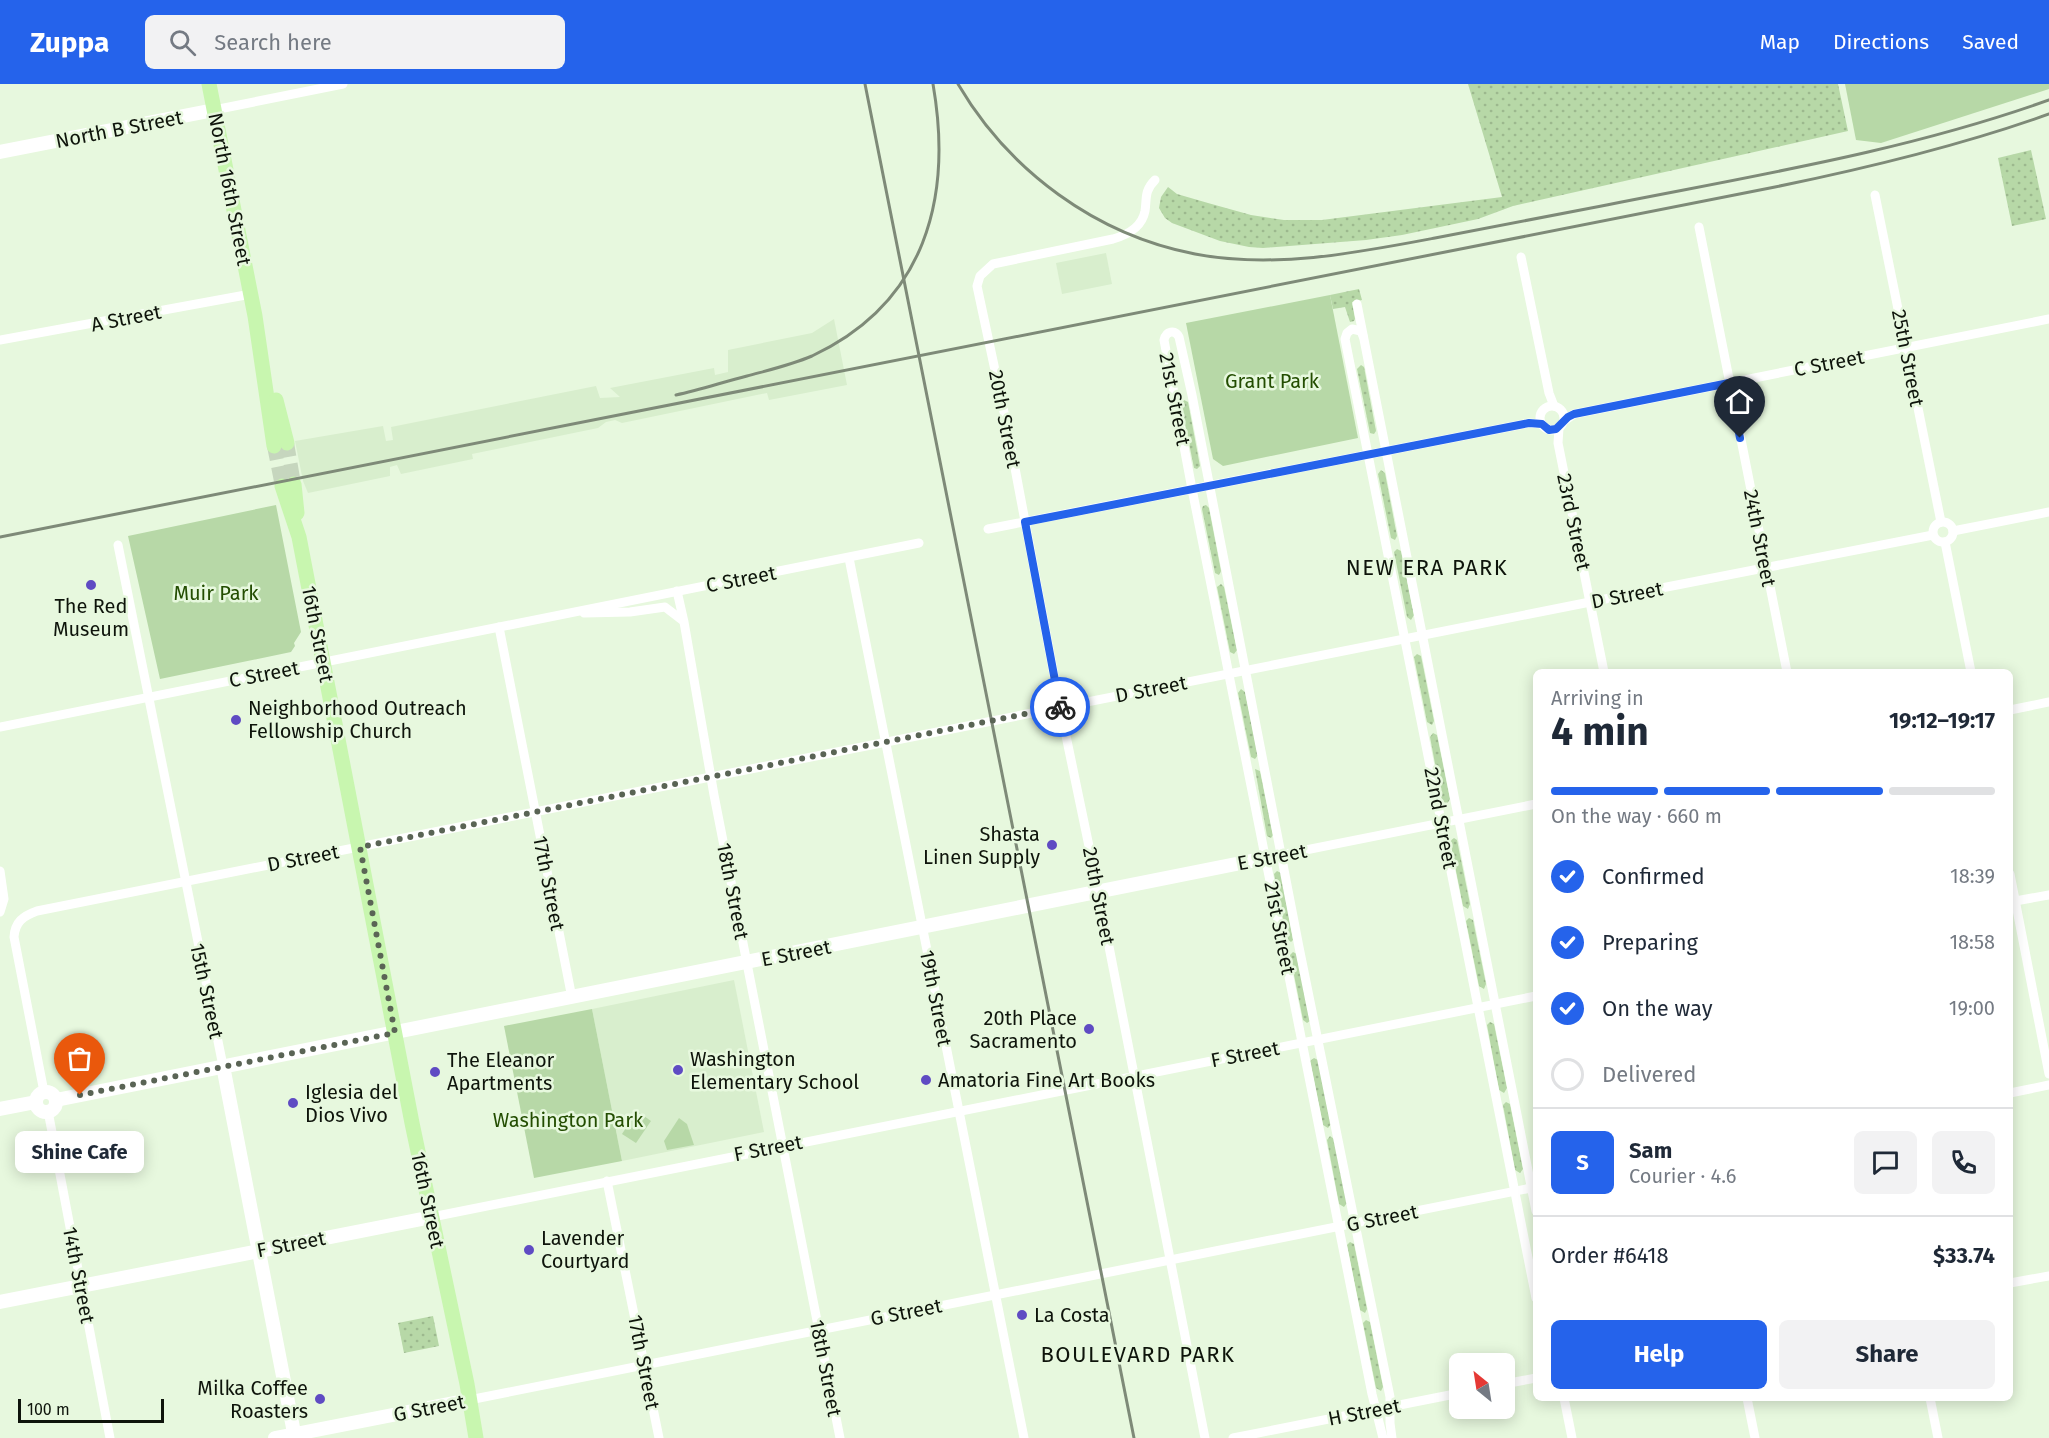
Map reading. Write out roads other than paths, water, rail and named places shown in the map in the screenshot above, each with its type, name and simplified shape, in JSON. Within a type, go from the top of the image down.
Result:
[{"type":"main road","name":"North 16th Street","points":[[209,84],[251,294]]},
{"type":"main road","points":[[251,294],[281,444]]},
{"type":"main road","name":"16th Street","points":[[288,485],[476,1438]]},
{"type":"street","name":"North B Street","points":[[0,152],[343,84]]},
{"type":"street","name":"20th Street","points":[[1155,180],[1145,195],[1143,217],[1128,233],[1113,239],[993,264],[983,271],[978,281],[978,294],[992,354],[1205,1438]]},
{"type":"street","name":"25th Street","points":[[1875,195],[1941,522]]},
{"type":"street","name":"24th Street","points":[[1699,226],[1785,669]]},
{"type":"street","name":"23rd Street","points":[[1521,257],[1603,669]]},
{"type":"street","name":"A Street","points":[[0,340],[251,294]]},
{"type":"street","name":"22nd Street","points":[[1357,304],[1495,1004],[1533,1183]]},
{"type":"street","name":"C Street","points":[[988,529],[2049,319]]},
{"type":"street","name":"22nd Street","points":[[1363,336],[1361,331],[1352,329],[1347,333],[1345,339],[1533,1283]]},
{"type":"street","name":"21st Street","points":[[1383,1438],[1375,1409],[1174,398],[1164,340],[1166,334],[1170,332],[1176,333],[1179,337],[1192,395],[1389,1391],[1392,1438]]},
{"type":"street","points":[[1174,398],[1192,395]]},
{"type":"street","points":[[1953,531],[2049,512]]},
{"type":"street","points":[[1941,522],[1948,524],[1953,531],[1950,539],[1945,542],[1937,540],[1933,535],[1933,528],[1941,522]]},
{"type":"street","name":"D Street","points":[[18,922],[37,911],[185,881],[1933,535]]},
{"type":"street","points":[[1945,542],[1970,669]]},
{"type":"street","name":"C Street","points":[[0,727],[919,543]]},
{"type":"street","name":"15th Street","points":[[118,545],[295,1436]]},
{"type":"street","name":"19th Street","points":[[849,558],[1024,1438]]},
{"type":"street","name":"18th Street","points":[[677,591],[840,1438]]},
{"type":"street","name":"C Street","points":[[562,613],[630,612],[665,607],[684,622]]},
{"type":"street","name":"17th Street","points":[[499,627],[572,998]]},
{"type":"street","points":[[2013,709],[2049,702]]},
{"type":"street","name":"E Street","points":[[0,1109],[572,998],[1533,805]]},
{"type":"street","points":[[0,871],[4,891],[1,911]]},
{"type":"street","points":[[2049,895],[2013,902],[2049,1074]]},
{"type":"street","name":"14th Street","points":[[18,922],[14,945],[110,1438]]},
{"type":"street","name":"F Street","points":[[0,1302],[1533,997]]},
{"type":"street","points":[[2013,1092],[2049,1085]]},
{"type":"street","name":"17th Street","points":[[607,1181],[659,1438]]},
{"type":"street","name":"G Street","points":[[275,1438],[295,1436],[644,1364],[1533,1188]]},
{"type":"street","points":[[2013,1282],[2049,1276]]},
{"type":"street","points":[[1515,1382],[1533,1379]]},
{"type":"street","name":"H Street","points":[[1233,1438],[1449,1395]]},
{"type":"street","points":[[1565,1401],[1572,1438]]},
{"type":"street","points":[[1748,1401],[1755,1438]]},
{"type":"street","points":[[1931,1401],[1938,1438]]},
{"type":"tunnel","points":[[287,443],[294,484]]},
{"type":"tunnel","points":[[274,446],[282,486]]},
{"type":"railway","points":[[865,84],[1134,1438]]},
{"type":"railway","points":[[676,395],[812,356],[850,334],[881,307],[905,277],[922,243],[933,207],[938,168],[938,127],[933,84]]},
{"type":"railway","points":[[958,84],[979,116],[1029,171],[1090,215],[1123,232],[1158,245],[1195,254],[1255,260],[1315,257],[1375,249],[1765,174],[1937,135],[2049,100]]},
{"type":"railway","points":[[0,537],[1775,187],[1913,155],[2049,114]]},
{"type":"place","name":"The Red Museum","points":[[91,585]]},
{"type":"place","name":"Neighborhood Outreach Fellowship Church","points":[[236,720]]},
{"type":"place","name":"Shasta Linen Supply","points":[[1052,845]]},
{"type":"place","name":"20th Place Sacramento","points":[[1089,1029]]},
{"type":"place","name":"Washington Elementary School","points":[[678,1070]]},
{"type":"place","name":"The Eleanor Apartments","points":[[435,1072]]},
{"type":"place","name":"Amatoria Fine Art Books","points":[[926,1080]]},
{"type":"place","name":"Shine Cafe","points":[[80,1095]]},
{"type":"place","name":"Iglesia del Dios Vivo","points":[[293,1103]]},
{"type":"place","name":"Lavender Courtyard","points":[[529,1250]]},
{"type":"place","name":"La Costa","points":[[1022,1315]]},
{"type":"place","name":"Milka Coffee Roasters","points":[[320,1399]]},
{"type":"district","name":"NEW ERA PARK","points":[[1427,567]]},
{"type":"district","name":"BOULEVARD PARK","points":[[1138,1354]]},
{"type":"park label","name":"Grant Park","points":[[1272,381]]},
{"type":"park label","name":"Muir Park","points":[[216,593]]},
{"type":"park label","name":"Washington Park","points":[[568,1120]]}]
